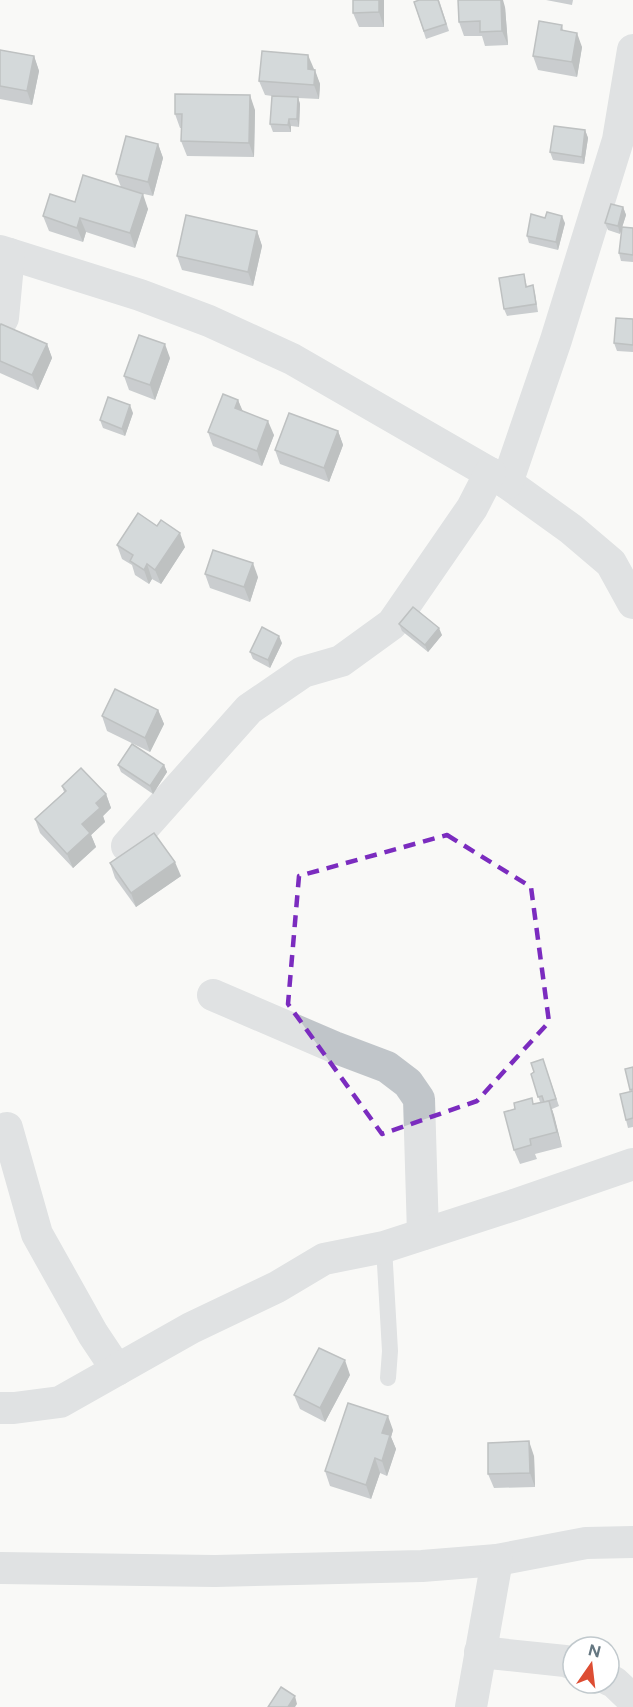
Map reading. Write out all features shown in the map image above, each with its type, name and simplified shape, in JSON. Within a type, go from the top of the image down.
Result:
[{"type":"street","points":[[127,846],[249,709],[303,672],[341,661],[392,624],[472,508],[498,478],[556,340],[618,140],[633,50]]},
{"type":"street","points":[[0,323],[3,318],[5,252],[140,295],[209,321],[292,359],[498,478],[571,529],[611,563],[633,603]]},
{"type":"street","points":[[213,995],[387,1068],[408,1083],[419,1099],[423,1234]]},
{"type":"street","points":[[7,1128],[37,1234],[93,1334],[117,1370]]},
{"type":"street","points":[[0,1408],[60,1402],[191,1328],[278,1287],[324,1259],[384,1247],[633,1164]]},
{"type":"street","points":[[0,1568],[215,1571],[422,1566],[497,1560],[586,1543],[633,1542]]},
{"type":"street","points":[[471,1707],[497,1560]]},
{"type":"street","points":[[480,1652],[561,1660]]},
{"type":"street","points":[[621,1689],[633,1700]]},
{"type":"lane","points":[[384,1247],[390,1351],[388,1378]]},
{"type":"highlighted area","points":[[447,835],[531,887],[549,1022],[477,1101],[382,1134],[288,1004],[299,876]]},
{"type":"building","points":[[353,0],[379,0],[379,12],[353,13]]},
{"type":"building","points":[[438,0],[446,24],[424,31],[414,2]]},
{"type":"building","points":[[458,0],[501,0],[502,31],[480,32],[480,21],[459,22]]},
{"type":"building","points":[[539,21],[562,25],[561,30],[577,33],[572,62],[533,56]]},
{"type":"building","points":[[0,50],[34,56],[27,91],[0,86]]},
{"type":"building","points":[[262,51],[308,55],[308,69],[315,70],[314,85],[259,81]]},
{"type":"building","points":[[175,94],[250,95],[249,143],[181,141],[182,114],[175,114]]},
{"type":"building","points":[[272,96],[298,97],[297,119],[289,119],[288,125],[270,124]]},
{"type":"building","points":[[554,126],[585,130],[582,157],[550,152]]},
{"type":"building","points":[[126,136],[158,144],[148,182],[116,174]]},
{"type":"building","points":[[83,175],[143,194],[130,233],[80,218],[77,228],[43,216],[50,194],[75,202]]},
{"type":"building","points":[[611,204],[623,207],[618,226],[605,223]]},
{"type":"building","points":[[547,212],[562,216],[556,242],[527,236],[531,214],[545,218]]},
{"type":"building","points":[[186,215],[257,231],[248,272],[177,256]]},
{"type":"building","points":[[622,227],[633,228],[633,255],[619,253]]},
{"type":"building","points":[[524,274],[526,287],[533,285],[536,304],[504,309],[499,278]]},
{"type":"building","points":[[616,318],[633,319],[633,345],[614,343]]},
{"type":"building","points":[[1,324],[47,344],[32,375],[0,361]]},
{"type":"building","points":[[139,335],[165,344],[150,385],[124,376]]},
{"type":"building","points":[[223,394],[238,400],[235,408],[268,421],[257,451],[208,432]]},
{"type":"building","points":[[108,397],[130,405],[122,429],[100,420]]},
{"type":"building","points":[[289,413],[338,431],[324,468],[275,450]]},
{"type":"building","points":[[138,513],[157,526],[161,520],[180,533],[155,570],[147,564],[144,570],[130,561],[133,555],[117,545]]},
{"type":"building","points":[[213,550],[253,563],[244,587],[205,574]]},
{"type":"building","points":[[413,607],[439,628],[425,645],[399,624]]},
{"type":"building","points":[[262,627],[279,636],[268,660],[250,652]]},
{"type":"building","points":[[115,689],[158,710],[145,738],[102,716]]},
{"type":"building","points":[[132,744],[164,765],[150,786],[118,765]]},
{"type":"building","points":[[81,768],[106,794],[96,803],[100,808],[82,824],[90,833],[67,854],[35,819],[66,791],[62,786]]},
{"type":"building","points":[[154,833],[175,862],[131,893],[110,863]]},
{"type":"building","points":[[543,1059],[556,1099],[544,1102],[542,1096],[538,1097],[531,1074],[534,1072],[531,1063]]},
{"type":"building","points":[[633,1067],[633,1089],[630,1090],[625,1069]]},
{"type":"building","points":[[633,1091],[633,1118],[626,1120],[620,1094]]},
{"type":"building","points":[[532,1098],[533,1104],[549,1101],[557,1132],[530,1139],[531,1145],[514,1150],[504,1112],[515,1109],[514,1103]]},
{"type":"building","points":[[319,1348],[345,1360],[320,1408],[294,1395]]},
{"type":"building","points":[[348,1403],[388,1416],[382,1433],[390,1435],[382,1461],[375,1458],[366,1485],[325,1471]]},
{"type":"building","points":[[529,1441],[530,1473],[488,1474],[488,1443]]},
{"type":"building","points":[[281,1687],[295,1696],[288,1707],[268,1707]]}]
